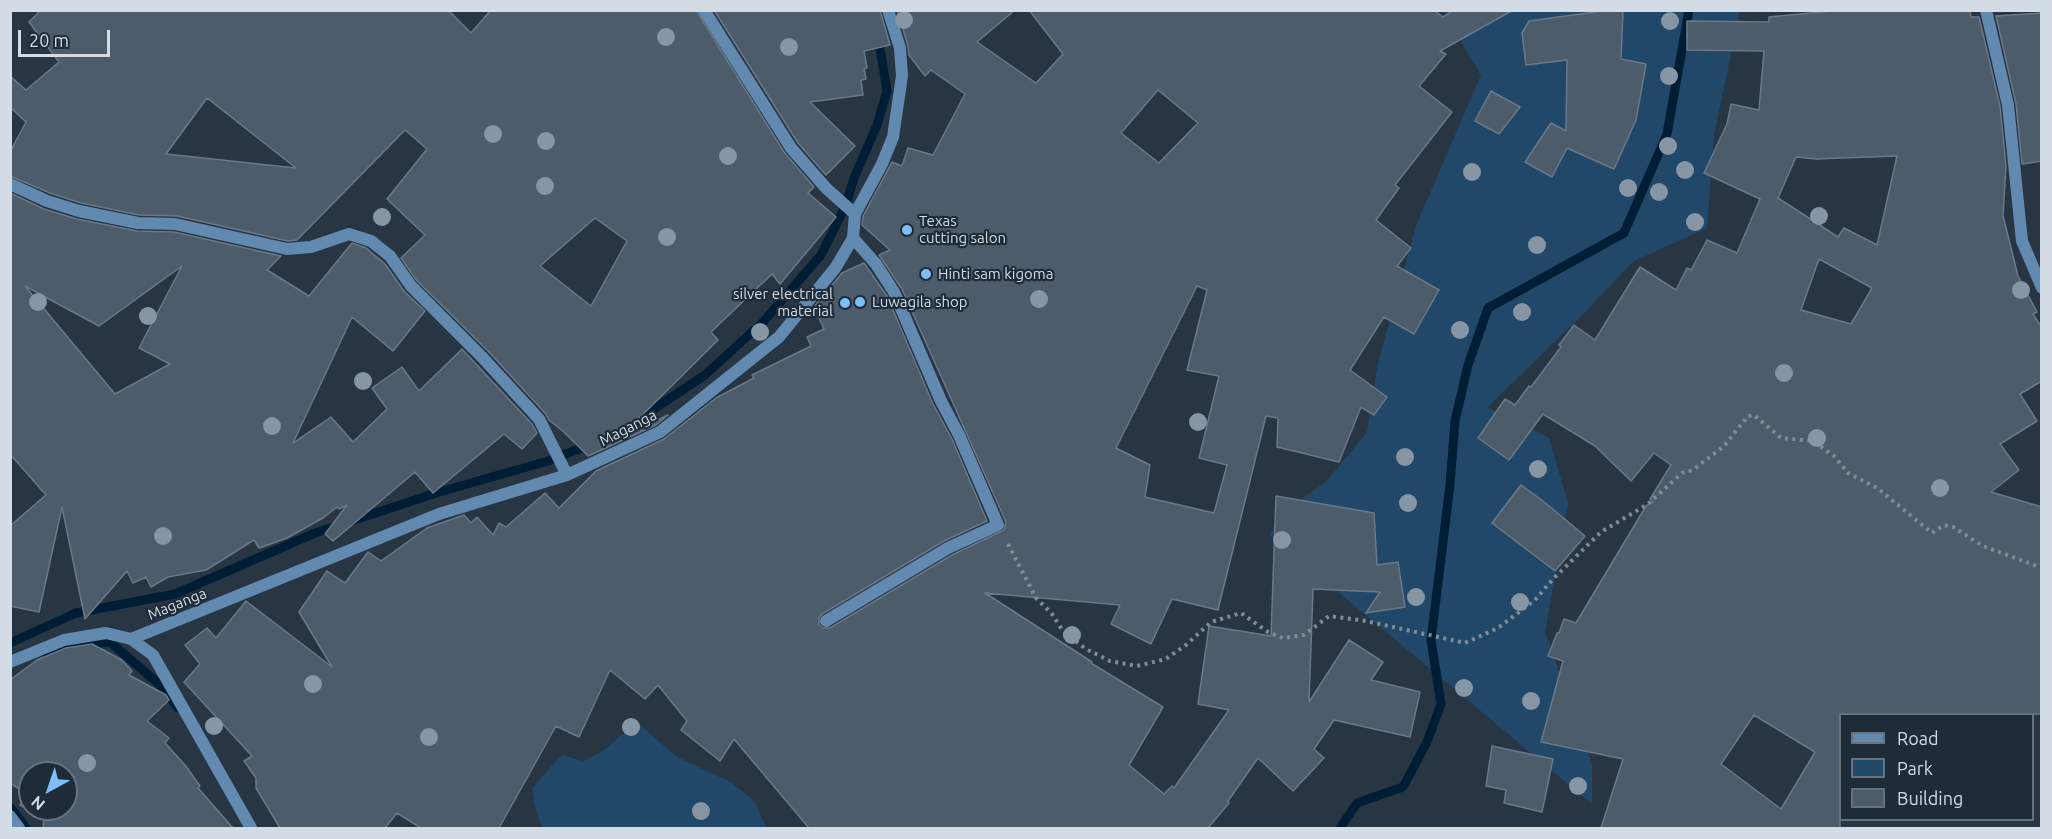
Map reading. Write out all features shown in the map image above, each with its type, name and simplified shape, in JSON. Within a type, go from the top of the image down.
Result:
[{"type":"street","points":[[704,10],[791,148],[826,188],[855,214]]},
{"type":"street","name":"Maganga","points":[[131,639],[439,514],[567,475],[660,432],[779,337],[836,267],[853,238],[855,214],[894,136],[902,76],[900,48],[888,10]]},
{"type":"street","points":[[1986,10],[2008,105],[2022,242],[2042,288]]},
{"type":"street","points":[[10,184],[47,201],[79,211],[138,223],[175,224],[287,249],[311,247],[349,234],[371,241],[390,256],[411,286],[482,357],[539,419],[567,475]]},
{"type":"street","points":[[826,621],[948,548],[998,525],[894,292],[876,264],[853,238]]},
{"type":"street","points":[[10,662],[64,640],[106,633],[131,639],[153,655],[251,828]]},
{"type":"street","points":[[10,816],[19,828]]},
{"type":"path","points":[[998,525],[1036,598],[1052,614],[1063,631],[1086,649],[1110,661],[1137,666],[1166,659],[1186,645],[1211,622],[1241,613],[1268,632],[1283,638],[1304,635],[1329,616],[1366,621],[1465,643],[1498,628],[1536,600],[1553,579],[1601,532],[1648,504],[1682,473],[1693,470],[1724,446],[1748,416],[1752,416],[1759,418],[1781,438],[1813,441],[1834,456],[1848,472],[1877,488],[1932,533],[1944,525],[1953,527],[1983,546],[2042,568]]},
{"type":"green space","points":[[1443,11],[1740,11],[1714,135],[1707,228],[1634,261],[1488,407],[1549,438],[1568,503],[1545,632],[1592,764],[1592,804],[1270,535],[1281,513],[1326,482],[1367,432],[1378,363],[1416,226],[1481,75]]},
{"type":"green space","points":[[640,725],[677,757],[732,783],[755,802],[766,828],[542,828],[532,789],[562,755],[583,761],[603,751],[620,736]]},
{"type":"building","points":[[41,10],[448,10],[471,33],[491,10],[696,10],[784,152],[814,187],[808,193],[836,217],[780,284],[772,274],[711,332],[718,340],[618,439],[668,415],[656,425],[588,456],[549,420],[488,351],[417,281],[401,258],[425,235],[387,199],[427,149],[405,130],[297,240],[288,241],[177,216],[139,215],[81,203],[10,176],[10,152],[26,122],[10,107],[10,76],[26,90],[59,62],[29,22]],"holes":[[[207,98],[296,168],[166,154]],[[595,218],[627,241],[591,306],[540,266]]]},
{"type":"building","points":[[714,10],[880,10],[890,45],[864,51],[867,68],[864,69],[866,79],[861,80],[863,95],[810,102],[855,146],[826,175],[798,143]]},
{"type":"building","points":[[897,10],[1015,10],[977,42],[1036,83],[1063,54],[1029,10],[1434,10],[1443,17],[1454,10],[1513,10],[1440,51],[1446,54],[1419,86],[1452,112],[1395,185],[1399,188],[1376,220],[1411,248],[1397,266],[1439,290],[1414,334],[1384,317],[1350,370],[1387,397],[1374,415],[1361,407],[1339,462],[1277,447],[1278,418],[1266,416],[1218,610],[1172,599],[1151,644],[1111,624],[1120,605],[985,593],[1163,707],[1129,765],[1164,794],[1172,786],[1174,788],[1229,710],[1198,704],[1209,626],[1271,636],[1276,496],[1374,513],[1377,565],[1398,562],[1405,607],[1366,613],[1380,592],[1313,589],[1309,702],[1349,640],[1383,662],[1371,680],[1420,692],[1410,737],[1334,720],[1314,749],[1324,758],[1293,791],[1258,758],[1228,801],[1229,803],[1208,828],[809,828],[734,739],[720,761],[681,730],[687,721],[658,685],[645,699],[610,670],[579,737],[556,726],[499,828],[421,828],[397,813],[385,828],[280,828],[256,788],[256,778],[244,761],[252,756],[184,682],[200,664],[185,645],[207,628],[216,638],[246,601],[332,667],[299,612],[327,571],[345,583],[368,552],[381,561],[427,528],[464,515],[471,523],[477,517],[493,535],[499,523],[506,527],[545,493],[559,508],[596,471],[664,439],[716,398],[754,378],[752,375],[811,346],[807,337],[824,329],[814,307],[842,273],[864,263],[887,296],[933,404],[952,439],[987,521],[944,541],[822,614],[819,618],[819,625],[823,628],[830,628],[952,555],[1004,530],[1006,522],[902,289],[879,255],[890,250],[862,225],[863,216],[892,162],[902,166],[908,148],[933,155],[965,94],[931,70],[925,76],[909,55]],"holes":[[[1158,90],[1198,123],[1159,163],[1121,133]],[[1197,286],[1207,290],[1187,370],[1219,376],[1199,458],[1227,465],[1214,513],[1145,497],[1150,465],[1116,448]]]},
{"type":"building","points":[[1623,10],[1621,59],[1646,64],[1636,120],[1614,169],[1567,148],[1552,177],[1525,162],[1551,123],[1566,131],[1567,60],[1526,65],[1522,33],[1529,21]]},
{"type":"building","points":[[1842,10],[1970,10],[1971,17],[1979,17],[2000,106],[2006,166],[2003,216],[2018,276],[2037,312],[2033,314],[2042,328],[2042,381],[2020,394],[2037,421],[2000,444],[2019,470],[1991,492],[2042,507],[2042,714],[1839,713],[1840,828],[1601,828],[1623,759],[1541,742],[1563,661],[1548,656],[1564,619],[1576,623],[1646,506],[1653,502],[1650,499],[1671,465],[1654,453],[1631,481],[1595,446],[1543,414],[1509,460],[1478,438],[1505,399],[1515,405],[1529,386],[1531,387],[1561,347],[1559,345],[1574,325],[1595,340],[1640,267],[1676,290],[1687,268],[1691,270],[1707,240],[1737,253],[1760,199],[1704,173],[1727,124],[1731,104],[1759,110],[1764,51],[1687,50],[1687,21],[1769,22],[1769,17]],"holes":[[[1897,156],[1877,245],[1844,228],[1838,237],[1778,198],[1796,157],[1816,159]],[[1819,259],[1872,288],[1851,324],[1801,310]],[[1754,715],[1815,752],[1781,809],[1721,764]]]},
{"type":"building","points":[[2042,13],[2042,161],[2022,164],[2016,104],[1996,16]]},
{"type":"building","points":[[1491,91],[1520,107],[1499,134],[1475,121]]},
{"type":"building","points":[[10,193],[44,209],[77,219],[137,231],[174,232],[281,256],[267,270],[309,296],[352,243],[366,248],[385,264],[404,291],[425,311],[393,351],[352,317],[293,443],[331,417],[353,442],[387,409],[372,388],[402,367],[419,391],[462,349],[532,424],[537,433],[522,449],[504,434],[433,493],[415,472],[333,541],[325,534],[347,505],[339,509],[337,507],[323,518],[287,538],[259,548],[254,540],[206,570],[168,577],[151,587],[146,577],[133,583],[127,571],[85,619],[62,507],[39,612],[10,606],[10,526],[46,495],[10,454]],"holes":[[[182,266],[139,348],[170,364],[115,394],[25,286],[99,326]]]},
{"type":"building","points":[[1521,485],[1585,536],[1555,571],[1492,523]]},
{"type":"building","points":[[92,644],[122,660],[132,671],[129,675],[166,695],[169,700],[147,721],[169,738],[165,743],[185,765],[200,786],[198,788],[233,828],[43,828],[44,821],[78,821],[78,761],[18,761],[18,788],[10,783],[10,680],[37,660],[66,648]]},
{"type":"building","points":[[1492,746],[1553,759],[1542,812],[1504,803],[1506,790],[1486,786]]},
{"type":"waterway","points":[[1340,828],[1357,803],[1403,787],[1427,742],[1441,704],[1431,640],[1450,485],[1455,421],[1468,365],[1488,308],[1624,233],[1667,134],[1689,10]]},
{"type":"waterway","points":[[630,423],[705,375],[763,322],[821,255],[846,205],[854,178],[877,125],[887,91],[878,36]]},
{"type":"waterway","points":[[10,643],[76,613],[175,594],[315,533],[436,493],[548,461],[591,444]]},
{"type":"waterway","points":[[46,653],[77,645],[110,642],[159,684],[178,708]]},
{"type":"waterway","points":[[10,807],[26,828]]},
{"type":"place","name":"Texas cutting salon","points":[[907,230]]},
{"type":"place","name":"Hinti sam kigoma","points":[[926,274]]},
{"type":"place","name":"Luwagila shop","points":[[860,302]]},
{"type":"place","name":"silver electrical material","points":[[845,303]]}]
